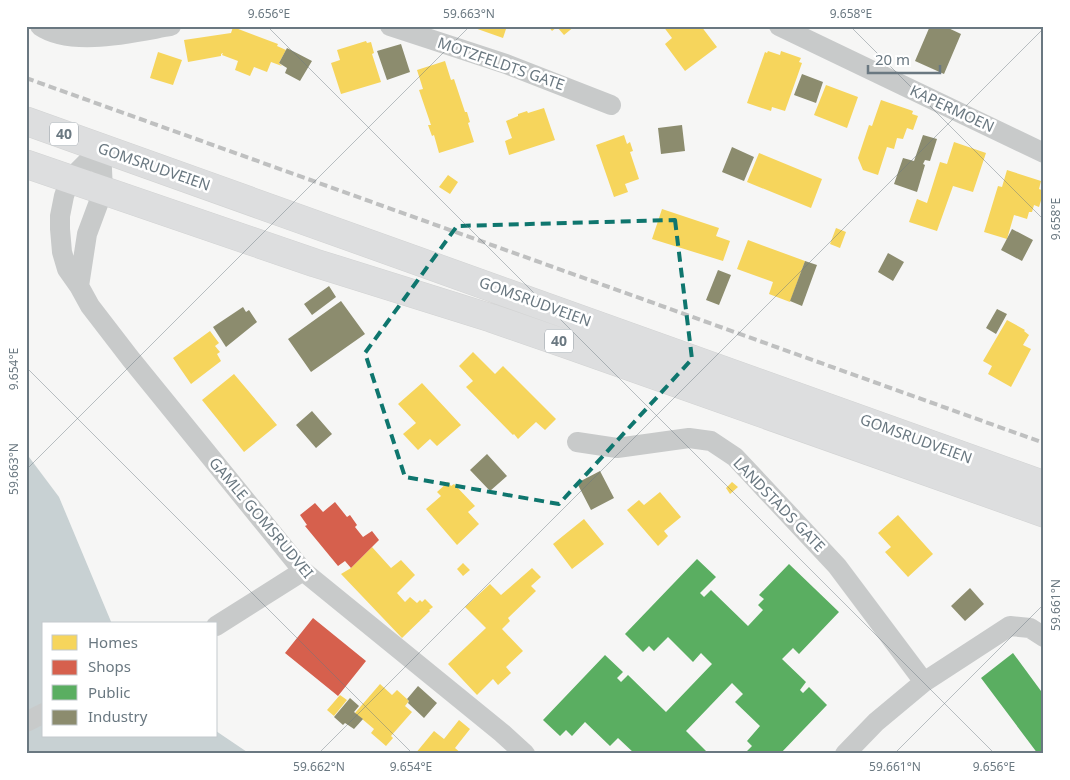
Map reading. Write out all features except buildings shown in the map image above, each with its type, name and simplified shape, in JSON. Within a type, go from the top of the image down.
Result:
[{"type":"main road","name":"GOMSRUDVEIEN","points":[[26,121],[1044,485]]},
{"type":"main road","name":"GOMSRUDVEIEN","points":[[26,164],[315,264],[500,321],[1044,513]]},
{"type":"street","points":[[40,26],[48,32],[80,37],[113,31],[171,26]]},
{"type":"street","name":"MOTZFELDTS GATE","points":[[390,26],[506,64],[611,104]]},
{"type":"street","name":"KAPERMOEN","points":[[779,26],[1044,153]]},
{"type":"street","points":[[79,286],[87,234],[103,191],[101,148]]},
{"type":"street","name":"GAMLE GOMSRUDVEI","points":[[101,148],[70,179],[64,196],[60,229],[62,252],[67,269],[90,306],[303,571],[525,754]]},
{"type":"street","name":"LANDSTADS GATE","points":[[577,442],[617,448],[689,438],[711,441],[735,457],[837,566],[924,682]]},
{"type":"street","points":[[218,625],[303,571]]},
{"type":"street","points":[[845,754],[876,722],[924,682],[1010,626],[1030,628],[1044,637]]},
{"type":"street","points":[[26,722],[42,714]]},
{"type":"highlighted area","points":[[675,220],[692,359],[559,504],[405,477],[365,353],[457,226]]},
{"type":"shaded area","points":[[26,453],[59,497],[111,622],[42,622],[42,738],[218,738],[218,732],[250,754],[26,754]]},
{"type":"railway","points":[[26,78],[1044,443]]}]
